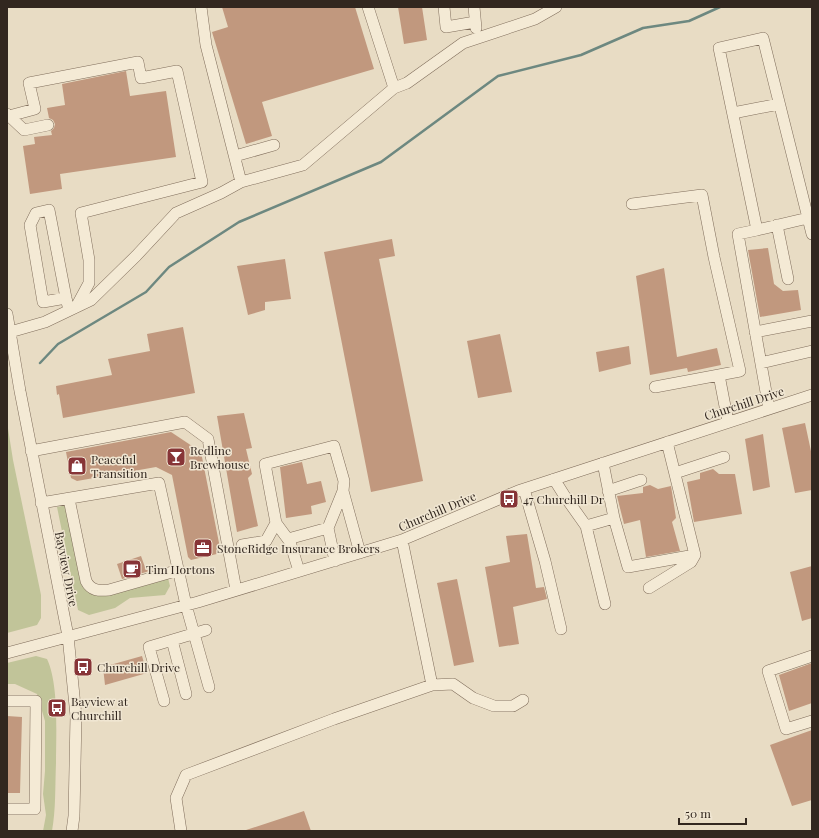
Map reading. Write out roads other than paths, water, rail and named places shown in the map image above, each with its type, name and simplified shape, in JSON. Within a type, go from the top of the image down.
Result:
[{"type":"street","points":[[201,7],[206,45],[241,182]]},
{"type":"street","points":[[368,7],[394,88]]},
{"type":"street","points":[[444,7],[446,27],[475,22]]},
{"type":"street","points":[[474,7],[477,39]]},
{"type":"street","points":[[10,332],[45,322],[90,300],[136,256],[176,213],[221,193],[241,182],[303,165],[394,88],[408,83],[463,43],[535,19],[556,7]]},
{"type":"street","points":[[757,230],[719,48],[763,38],[812,234]]},
{"type":"street","points":[[8,115],[35,110],[29,83],[138,62],[142,78],[177,71],[202,182],[81,213],[89,260],[89,283],[73,309]]},
{"type":"street","points":[[733,113],[779,104]]},
{"type":"street","points":[[8,115],[24,130],[48,125]]},
{"type":"street","points":[[234,156],[274,145]]},
{"type":"street","points":[[632,204],[702,195],[714,257],[740,371],[655,387]]},
{"type":"street","points":[[66,298],[43,302],[30,226],[36,213],[49,210],[66,298],[73,309]]},
{"type":"street","points":[[769,409],[738,234],[808,218]]},
{"type":"street","points":[[777,225],[788,280]]},
{"type":"street","name":"Bayview Drive","points":[[7,314],[41,504],[68,636],[76,716],[74,816],[72,831]]},
{"type":"street","points":[[755,332],[812,321]]},
{"type":"street","points":[[761,363],[812,351]]},
{"type":"street","points":[[719,375],[728,422]]},
{"type":"street","name":"Churchill Drive","points":[[7,653],[186,605],[402,540],[524,489],[812,394]]},
{"type":"street","points":[[31,451],[185,422],[208,438],[236,590]]},
{"type":"street","points":[[649,588],[691,562],[695,555],[667,442]]},
{"type":"street","points":[[299,571],[290,542],[276,523],[265,464],[334,446],[344,480],[343,491],[328,528],[335,561]]},
{"type":"street","points":[[675,472],[724,457]]},
{"type":"street","points":[[603,463],[614,518],[628,567],[695,555]]},
{"type":"street","points":[[554,480],[586,526],[605,604]]},
{"type":"street","points":[[608,491],[642,480]]},
{"type":"street","points":[[41,504],[159,483],[186,605],[209,687]]},
{"type":"street","points":[[524,489],[545,562],[561,629]]},
{"type":"street","points":[[343,491],[360,553]]},
{"type":"street","points":[[69,499],[86,581],[88,586],[92,589],[99,591],[109,590],[179,570]]},
{"type":"street","points":[[586,526],[614,518]]},
{"type":"street","points":[[242,546],[266,541],[276,523]]},
{"type":"street","points":[[288,539],[328,528]]},
{"type":"street","points":[[402,540],[432,685]]},
{"type":"street","points":[[164,701],[149,647],[206,630]]},
{"type":"street","points":[[172,640],[186,694]]},
{"type":"street","points":[[812,656],[768,670],[786,729],[812,721]]},
{"type":"street","points":[[181,831],[176,798],[186,775],[334,719],[432,685],[453,684],[473,698],[494,706],[513,706],[523,700]]},
{"type":"street","points":[[7,701],[36,700],[35,809],[7,809]]},
{"type":"waterway","points":[[40,363],[58,344],[146,292],[169,267],[239,222],[381,162],[498,76],[581,55],[643,28],[689,21],[720,7]]},
{"type":"place","name":"Redline Brewhouse","points":[[176,457]]},
{"type":"place","name":"Peaceful Transition","points":[[77,466]]},
{"type":"place","name":"47 Churchill Dr","points":[[509,499]]},
{"type":"place","name":"StoneRidge Insurance Brokers","points":[[203,548]]},
{"type":"place","name":"Tim Hortons","points":[[132,569]]},
{"type":"place","name":"Churchill Drive","points":[[83,667]]},
{"type":"place","name":"Bayview at Churchill","points":[[57,708]]}]
